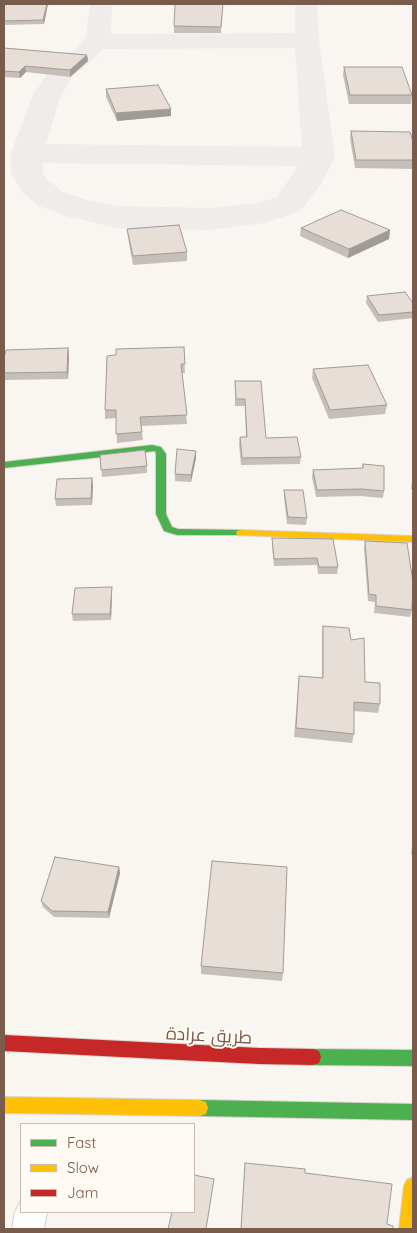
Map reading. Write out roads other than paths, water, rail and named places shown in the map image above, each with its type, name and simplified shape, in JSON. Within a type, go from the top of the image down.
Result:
[{"type":"street","points":[[4,465],[152,448],[158,449],[161,454],[160,514],[168,528],[177,532],[413,539]]},
{"type":"street","name":"طريق عرادة","points":[[4,1043],[259,1056],[413,1058]]},
{"type":"street","points":[[4,1105],[46,1115],[413,1112]]},
{"type":"street","points":[[408,1229],[413,1186]]},
{"type":"street","points":[[28,1229],[31,1213]]}]
